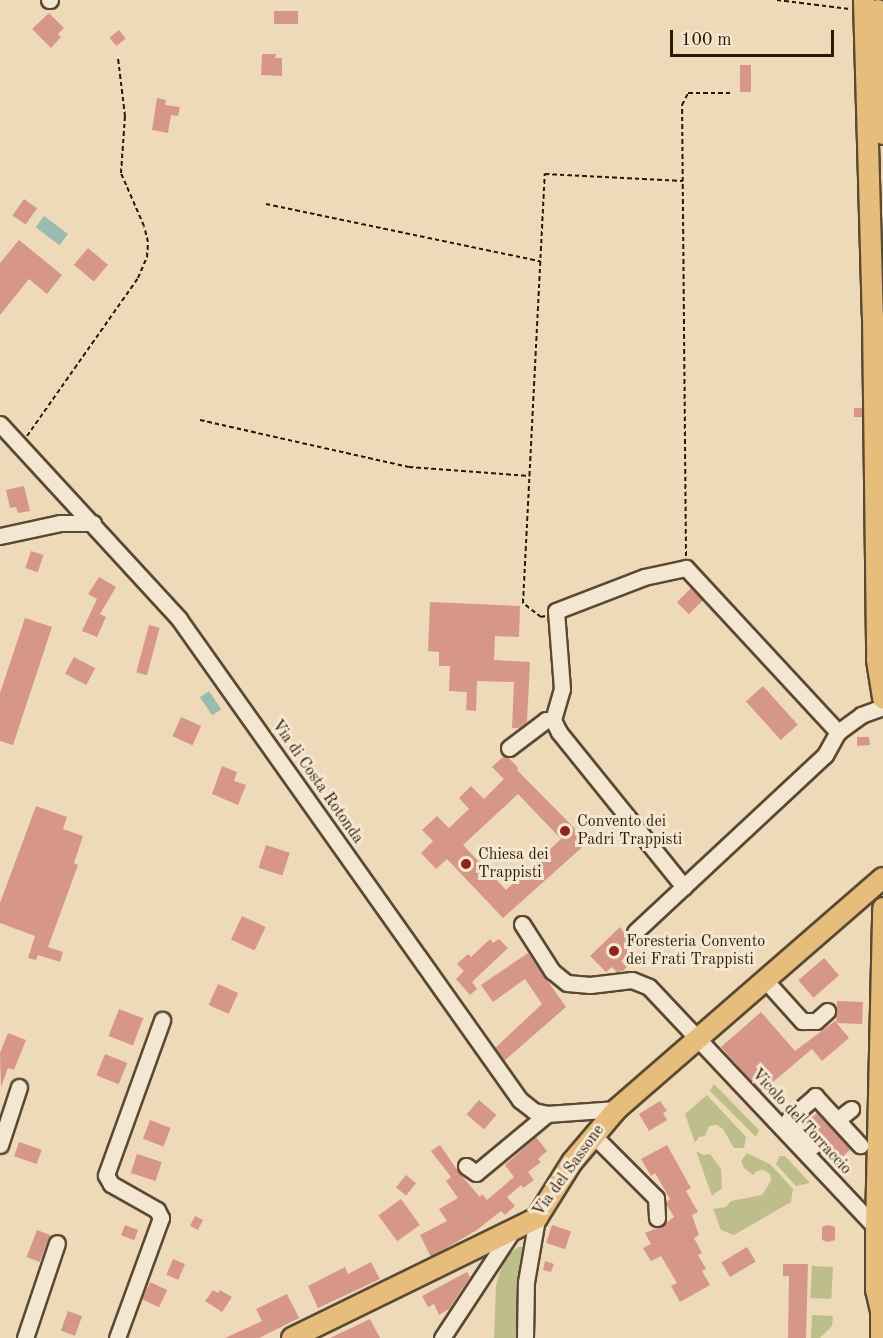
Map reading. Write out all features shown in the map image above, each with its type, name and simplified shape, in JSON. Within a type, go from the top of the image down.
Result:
[{"type":"main road","points":[[874,5],[883,134]]},
{"type":"main road","points":[[874,5],[873,316],[876,640],[883,699]]},
{"type":"main road","points":[[883,868],[883,894]]},
{"type":"main road","name":"Via del Sassone","points":[[292,1338],[511,1233],[537,1218],[560,1179],[593,1135],[617,1109],[862,900],[883,878]]},
{"type":"main road","points":[[862,900],[876,898],[883,901]]},
{"type":"main road","points":[[881,1338],[876,1228],[881,1111],[883,908]]},
{"type":"main road","points":[[869,1338],[870,1310],[879,1277]]},
{"type":"street","name":"Via di Costa Rotonda","points":[[0,424],[93,523],[184,626],[516,1095],[534,1111],[547,1114]]},
{"type":"street","points":[[0,536],[66,522],[93,523]]},
{"type":"street","points":[[684,887],[559,732],[553,720],[562,688],[556,611],[644,577],[686,568],[838,732]]},
{"type":"street","points":[[635,932],[825,755],[838,732],[861,715],[883,707]]},
{"type":"street","points":[[509,748],[546,720],[553,720]]},
{"type":"street","name":"Vicolo del Torraccio","points":[[522,924],[548,966],[561,980],[578,986],[628,980],[641,982],[699,1040],[876,1228]]},
{"type":"street","points":[[766,981],[802,1021],[816,1021],[827,1011]]},
{"type":"street","points":[[117,1338],[161,1218],[157,1210],[111,1184],[106,1175],[162,1020]]},
{"type":"street","points":[[0,1145],[19,1087]]},
{"type":"street","points":[[824,1172],[825,1160],[789,1119],[815,1096],[860,1145]]},
{"type":"street","points":[[466,1166],[476,1173],[547,1114],[617,1109]]},
{"type":"street","points":[[837,1120],[851,1109]]},
{"type":"street","points":[[593,1135],[656,1198],[657,1218]]},
{"type":"street","points":[[525,1338],[526,1282],[537,1218]]},
{"type":"street","points":[[442,1338],[511,1233]]},
{"type":"street","points":[[25,1338],[57,1243]]},
{"type":"path","points":[[777,0],[874,5]]},
{"type":"path","points":[[20,446],[138,278],[147,257],[148,242],[144,226],[124,184],[120,168],[125,116],[118,58]]},
{"type":"path","points":[[686,568],[682,105],[688,93],[730,93]]},
{"type":"path","points":[[556,611],[542,617],[523,603],[545,174],[683,180]]},
{"type":"path","points":[[266,204],[540,261]]},
{"type":"path","points":[[200,420],[409,467],[530,476]]},
{"type":"green space","points":[[714,1084],[759,1130],[756,1137],[710,1091]]},
{"type":"green space","points":[[707,1095],[746,1137],[744,1148],[734,1148],[723,1129],[717,1125],[709,1126],[705,1136],[699,1137],[695,1143],[685,1114]]},
{"type":"green space","points":[[696,1151],[703,1155],[710,1154],[721,1169],[722,1188],[712,1196]]},
{"type":"green space","points":[[747,1153],[770,1164],[793,1189],[791,1202],[734,1235],[721,1230],[713,1209],[726,1207],[731,1201],[762,1195],[771,1181],[770,1174],[764,1170],[757,1171],[753,1175],[744,1168],[741,1161]]},
{"type":"green space","points":[[780,1156],[785,1156],[810,1183],[796,1186],[776,1164]]},
{"type":"green space","points":[[528,1246],[517,1304],[519,1338],[494,1338],[496,1285],[504,1258],[518,1247]]},
{"type":"green space","points":[[812,1266],[833,1267],[831,1299],[810,1298]]},
{"type":"green space","points":[[812,1315],[833,1316],[832,1326],[820,1338],[811,1338]]},
{"type":"water","points":[[44,216],[68,234],[60,245],[36,227]]},
{"type":"water","points":[[209,691],[221,709],[212,715],[200,697]]},
{"type":"building","points":[[274,11],[298,11],[298,24],[274,24]]},
{"type":"building","points":[[49,13],[64,28],[58,34],[61,37],[51,48],[32,29]]},
{"type":"building","points":[[119,30],[126,39],[116,46],[110,37]]},
{"type":"building","points":[[262,54],[276,54],[275,58],[282,58],[282,76],[261,75]]},
{"type":"building","points":[[740,65],[751,65],[751,92],[740,92]]},
{"type":"building","points":[[157,98],[166,100],[165,105],[180,107],[178,116],[171,115],[168,133],[152,130]]},
{"type":"building","points":[[24,199],[37,208],[26,225],[13,215]]},
{"type":"building","points":[[19,240],[62,275],[47,294],[29,279],[0,315],[0,263]]},
{"type":"building","points":[[88,248],[108,265],[94,282],[74,265]]},
{"type":"building","points":[[854,408],[862,408],[862,417],[854,417]]},
{"type":"building","points":[[24,486],[30,511],[18,513],[16,507],[10,508],[6,490]]},
{"type":"building","points":[[31,551],[43,555],[38,572],[25,568]]},
{"type":"building","points":[[99,577],[116,587],[100,614],[106,617],[97,637],[82,631],[97,599],[88,594]]},
{"type":"building","points":[[691,588],[703,600],[689,614],[677,602]]},
{"type":"building","points":[[430,602],[520,606],[519,637],[495,636],[494,660],[530,662],[527,722],[519,728],[512,728],[514,682],[477,681],[476,711],[466,710],[467,692],[449,691],[450,666],[439,666],[439,652],[428,651]]},
{"type":"building","points":[[25,618],[52,627],[13,745],[0,741],[0,693]]},
{"type":"building","points":[[149,625],[160,628],[147,675],[136,672]]},
{"type":"building","points":[[74,657],[95,668],[86,685],[65,674]]},
{"type":"building","points":[[763,686],[798,725],[781,740],[746,701]]},
{"type":"building","points":[[181,717],[201,726],[193,745],[172,736]]},
{"type":"building","points":[[857,737],[869,737],[870,745],[857,746]]},
{"type":"building","points":[[504,756],[508,757],[518,768],[517,770],[588,842],[503,918],[447,859],[436,869],[421,853],[433,841],[422,830],[437,816],[449,828],[469,809],[459,798],[471,786],[484,799],[504,779],[492,767]],"holes":[[[518,794],[561,839],[506,890],[463,845]]]},
{"type":"building","points":[[222,766],[237,772],[234,781],[246,785],[238,805],[212,794]]},
{"type":"building","points":[[36,806],[67,817],[63,829],[83,836],[74,863],[78,865],[48,947],[63,952],[60,962],[38,955],[36,960],[28,958],[35,936],[0,923],[0,903]]},
{"type":"building","points":[[266,845],[290,853],[282,876],[259,868]]},
{"type":"building","points":[[242,916],[266,927],[255,951],[231,940]]},
{"type":"building","name":"Foresteria Convento dei Frati Trappisti","points":[[620,927],[637,946],[621,961],[627,967],[623,971],[617,972],[612,967],[606,972],[590,956]]},
{"type":"building","points":[[490,939],[493,943],[499,939],[508,948],[472,982],[477,989],[470,995],[456,979],[464,971],[457,964],[468,954],[471,957]]},
{"type":"building","points":[[528,953],[566,1007],[504,1061],[495,1048],[542,1004],[525,979],[493,1002],[481,985]]},
{"type":"building","points":[[824,958],[839,975],[813,998],[798,980]]},
{"type":"building","points":[[218,984],[238,993],[229,1014],[209,1005]]},
{"type":"building","points":[[837,1001],[863,1002],[862,1024],[836,1023]]},
{"type":"building","points":[[119,1009],[143,1018],[133,1045],[109,1036]]},
{"type":"building","points":[[761,1012],[795,1051],[835,1021],[849,1038],[822,1061],[812,1049],[761,1092],[721,1047]]},
{"type":"building","points":[[8,1033],[26,1040],[14,1070],[8,1068],[1,1087],[0,1053]]},
{"type":"building","points":[[105,1054],[127,1063],[119,1084],[96,1075]]},
{"type":"building","points":[[479,1100],[496,1115],[484,1129],[467,1114]]},
{"type":"building","points":[[660,1101],[667,1111],[663,1113],[667,1120],[649,1131],[639,1114]]},
{"type":"building","points":[[817,1113],[851,1149],[835,1164],[822,1150],[821,1140],[806,1123]]},
{"type":"building","points":[[150,1120],[171,1128],[163,1147],[143,1139]]},
{"type":"building","points":[[536,1137],[547,1151],[538,1159],[541,1162],[528,1172],[534,1180],[523,1188],[521,1185],[507,1197],[515,1206],[505,1215],[501,1211],[477,1230],[431,1257],[420,1235],[447,1221],[439,1209],[458,1198],[446,1181],[451,1177],[431,1151],[440,1145],[460,1174],[480,1197],[482,1194],[487,1200],[514,1177],[505,1165]]},
{"type":"building","points":[[19,1142],[42,1150],[37,1164],[14,1156]]},
{"type":"building","points":[[667,1145],[691,1188],[686,1191],[698,1212],[692,1215],[699,1235],[694,1238],[702,1253],[698,1255],[706,1269],[702,1271],[710,1285],[680,1302],[671,1286],[677,1283],[661,1256],[651,1261],[643,1248],[651,1244],[645,1233],[662,1226],[674,1217],[666,1203],[670,1199],[655,1173],[651,1176],[641,1159]]},
{"type":"building","points":[[137,1154],[162,1162],[156,1181],[131,1173]]},
{"type":"building","points":[[406,1175],[416,1183],[406,1196],[396,1187]]},
{"type":"building","points":[[401,1199],[420,1225],[397,1241],[378,1215]]},
{"type":"building","points":[[195,1216],[203,1220],[198,1230],[190,1226]]},
{"type":"building","points":[[125,1225],[138,1230],[134,1240],[121,1235]]},
{"type":"building","points":[[552,1225],[571,1231],[565,1249],[546,1243]]},
{"type":"building","points":[[828,1225],[835,1227],[835,1240],[828,1242],[822,1240],[822,1227]]},
{"type":"building","points":[[37,1230],[50,1235],[40,1262],[27,1257]]},
{"type":"building","points":[[747,1247],[756,1262],[730,1277],[721,1262]]},
{"type":"building","points":[[173,1259],[185,1264],[178,1280],[166,1275]]},
{"type":"building","points":[[545,1261],[554,1264],[551,1272],[543,1270]]},
{"type":"building","points":[[371,1262],[380,1279],[318,1308],[308,1286],[345,1267],[348,1274]]},
{"type":"building","points":[[783,1264],[808,1264],[806,1338],[788,1338],[789,1276],[783,1276]]},
{"type":"building","points":[[467,1272],[470,1277],[449,1309],[439,1315],[434,1304],[428,1307],[422,1296]]},
{"type":"building","points":[[150,1282],[167,1290],[159,1307],[142,1299]]},
{"type":"building","points":[[213,1290],[218,1293],[220,1290],[232,1297],[222,1312],[205,1301]]},
{"type":"building","points":[[287,1294],[299,1318],[259,1338],[225,1338],[262,1321],[256,1309]]},
{"type":"building","points":[[68,1311],[82,1316],[75,1336],[61,1331]]},
{"type":"building","points":[[370,1319],[380,1338],[330,1338]]},
{"type":"place","name":"Convento dei Padri Trappisti","points":[[565,831]]},
{"type":"place","name":"Chiesa dei Trappisti","points":[[466,864]]},
{"type":"place","name":"Foresteria Convento dei Frati Trappisti","points":[[614,951]]}]
